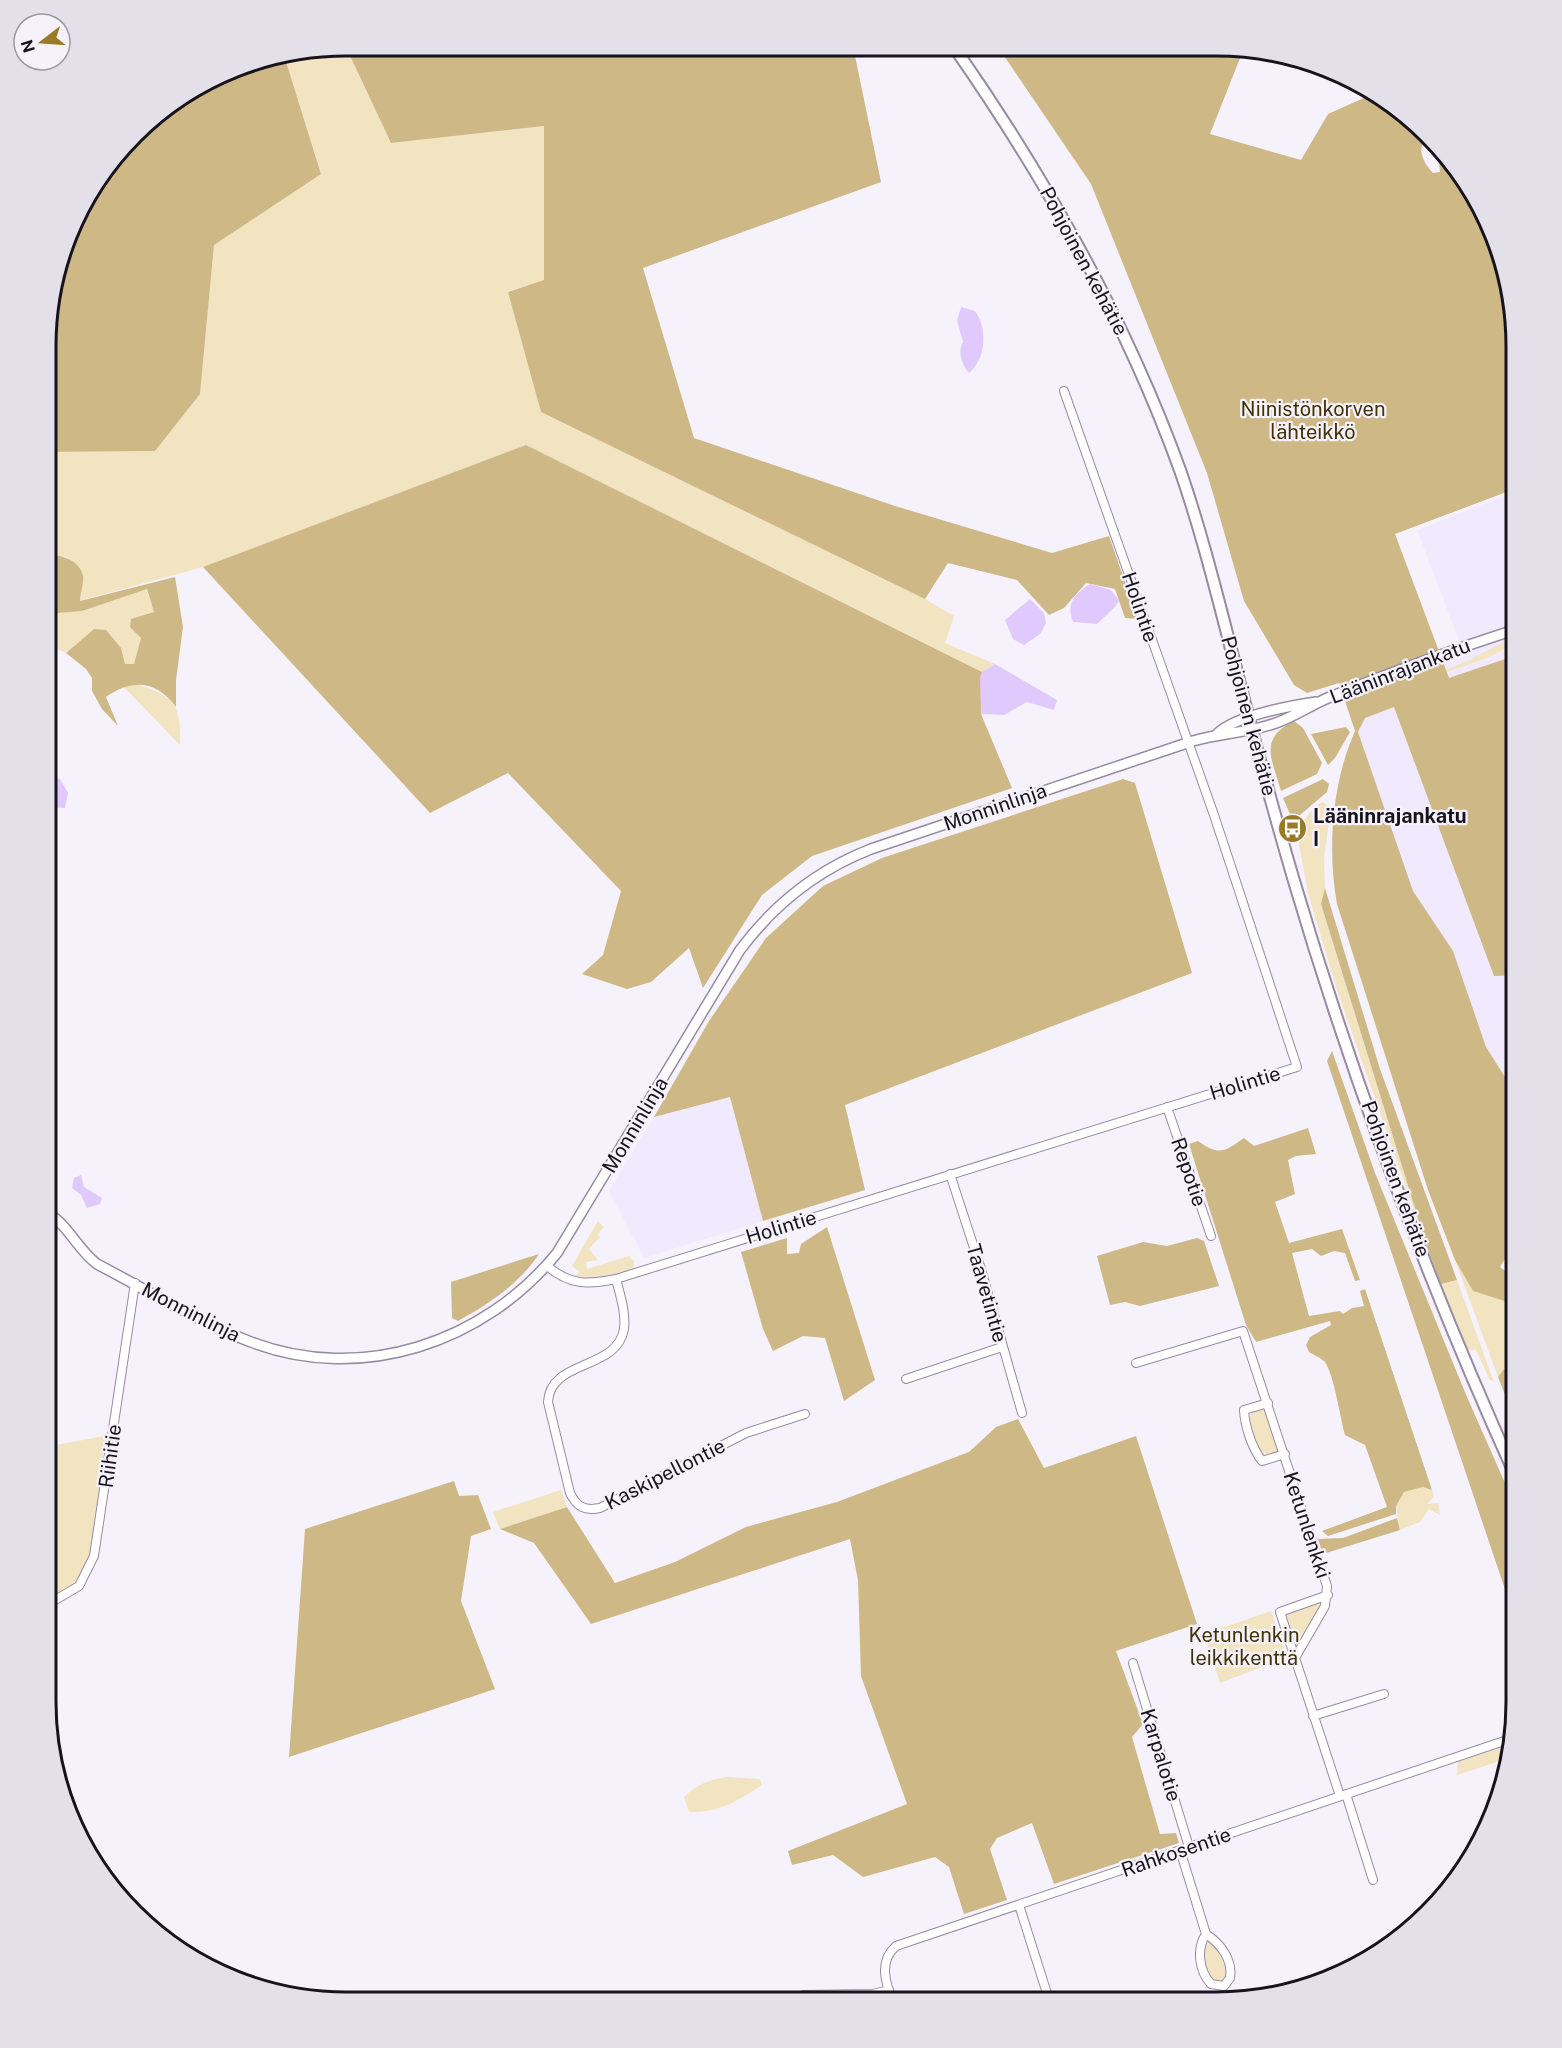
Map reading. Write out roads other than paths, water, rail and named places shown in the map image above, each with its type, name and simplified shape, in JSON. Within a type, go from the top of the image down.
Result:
[{"type":"main road","name":"Pohjoinen kehätie","points":[[960,56],[1028,159],[1072,232],[1142,374],[1181,473],[1309,930],[1387,1158],[1457,1339],[1506,1454]]},
{"type":"street","name":"Holintie","points":[[547,1266],[560,1277],[576,1283],[593,1284],[616,1279],[1297,1067],[1214,815],[1064,391]]},
{"type":"street","name":"Lääninrajankatu","points":[[1252,730],[1299,715],[1318,702],[1467,645],[1506,633]]},
{"type":"street","name":"Lääninrajankatu","points":[[1249,718],[1295,705],[1318,702]]},
{"type":"street","name":"Monninlinja","points":[[1217,734],[1226,725],[1249,718]]},
{"type":"street","name":"Monninlinja","points":[[56,1218],[85,1255],[252,1342],[296,1354],[357,1359],[394,1354],[452,1335],[496,1310],[547,1266],[583,1212],[740,950],[764,920],[793,893],[830,867],[871,849],[1187,742],[1217,734],[1228,735],[1252,730]]},
{"type":"street","name":"Repotie","points":[[1167,1107],[1211,1236]]},
{"type":"street","name":"Taavetintie","points":[[950,1174],[980,1266],[1022,1413]]},
{"type":"street","name":"Kaskipellontie","points":[[616,1279],[624,1317],[621,1339],[608,1353],[561,1377],[548,1393],[548,1402],[570,1493],[575,1504],[583,1509],[600,1508],[746,1433],[805,1414]]},
{"type":"street","name":"Riihitie","points":[[56,1600],[79,1586],[94,1557],[135,1283]]},
{"type":"street","name":"Ketunlenkki","points":[[1136,1363],[1243,1331],[1285,1454],[1328,1595],[1325,1606],[1295,1658]]},
{"type":"street","points":[[906,1379],[1002,1347]]},
{"type":"street","name":"Ketunlenkki","points":[[1268,1402],[1244,1410],[1256,1454],[1262,1461],[1285,1454]]},
{"type":"street","name":"Ketunlenkki","points":[[1328,1595],[1280,1612],[1314,1716],[1373,1880]]},
{"type":"street","name":"Karpalotie","points":[[1134,1663],[1189,1847]]},
{"type":"street","points":[[1314,1716],[1384,1694]]},
{"type":"street","name":"Rahkosentie","points":[[889,1990],[884,1964],[889,1952],[896,1946],[1504,1741]]},
{"type":"street","points":[[1180,1850],[1206,1935],[1221,1945],[1228,1962],[1230,1978],[1224,1986],[1211,1984],[1204,1971],[1199,1950],[1206,1935]]},
{"type":"street","points":[[1019,1905],[1047,1992]]},
{"type":"street","points":[[881,1992],[889,1990]]},
{"type":"place","name":"Lääninrajankatu I","points":[[1292,828]]},
{"type":"park label","name":"Niinistönkorven lähteikkö","points":[[1313,420]]},
{"type":"park label","name":"Ketunlenkin leikkikenttä","points":[[1244,1646]]}]
